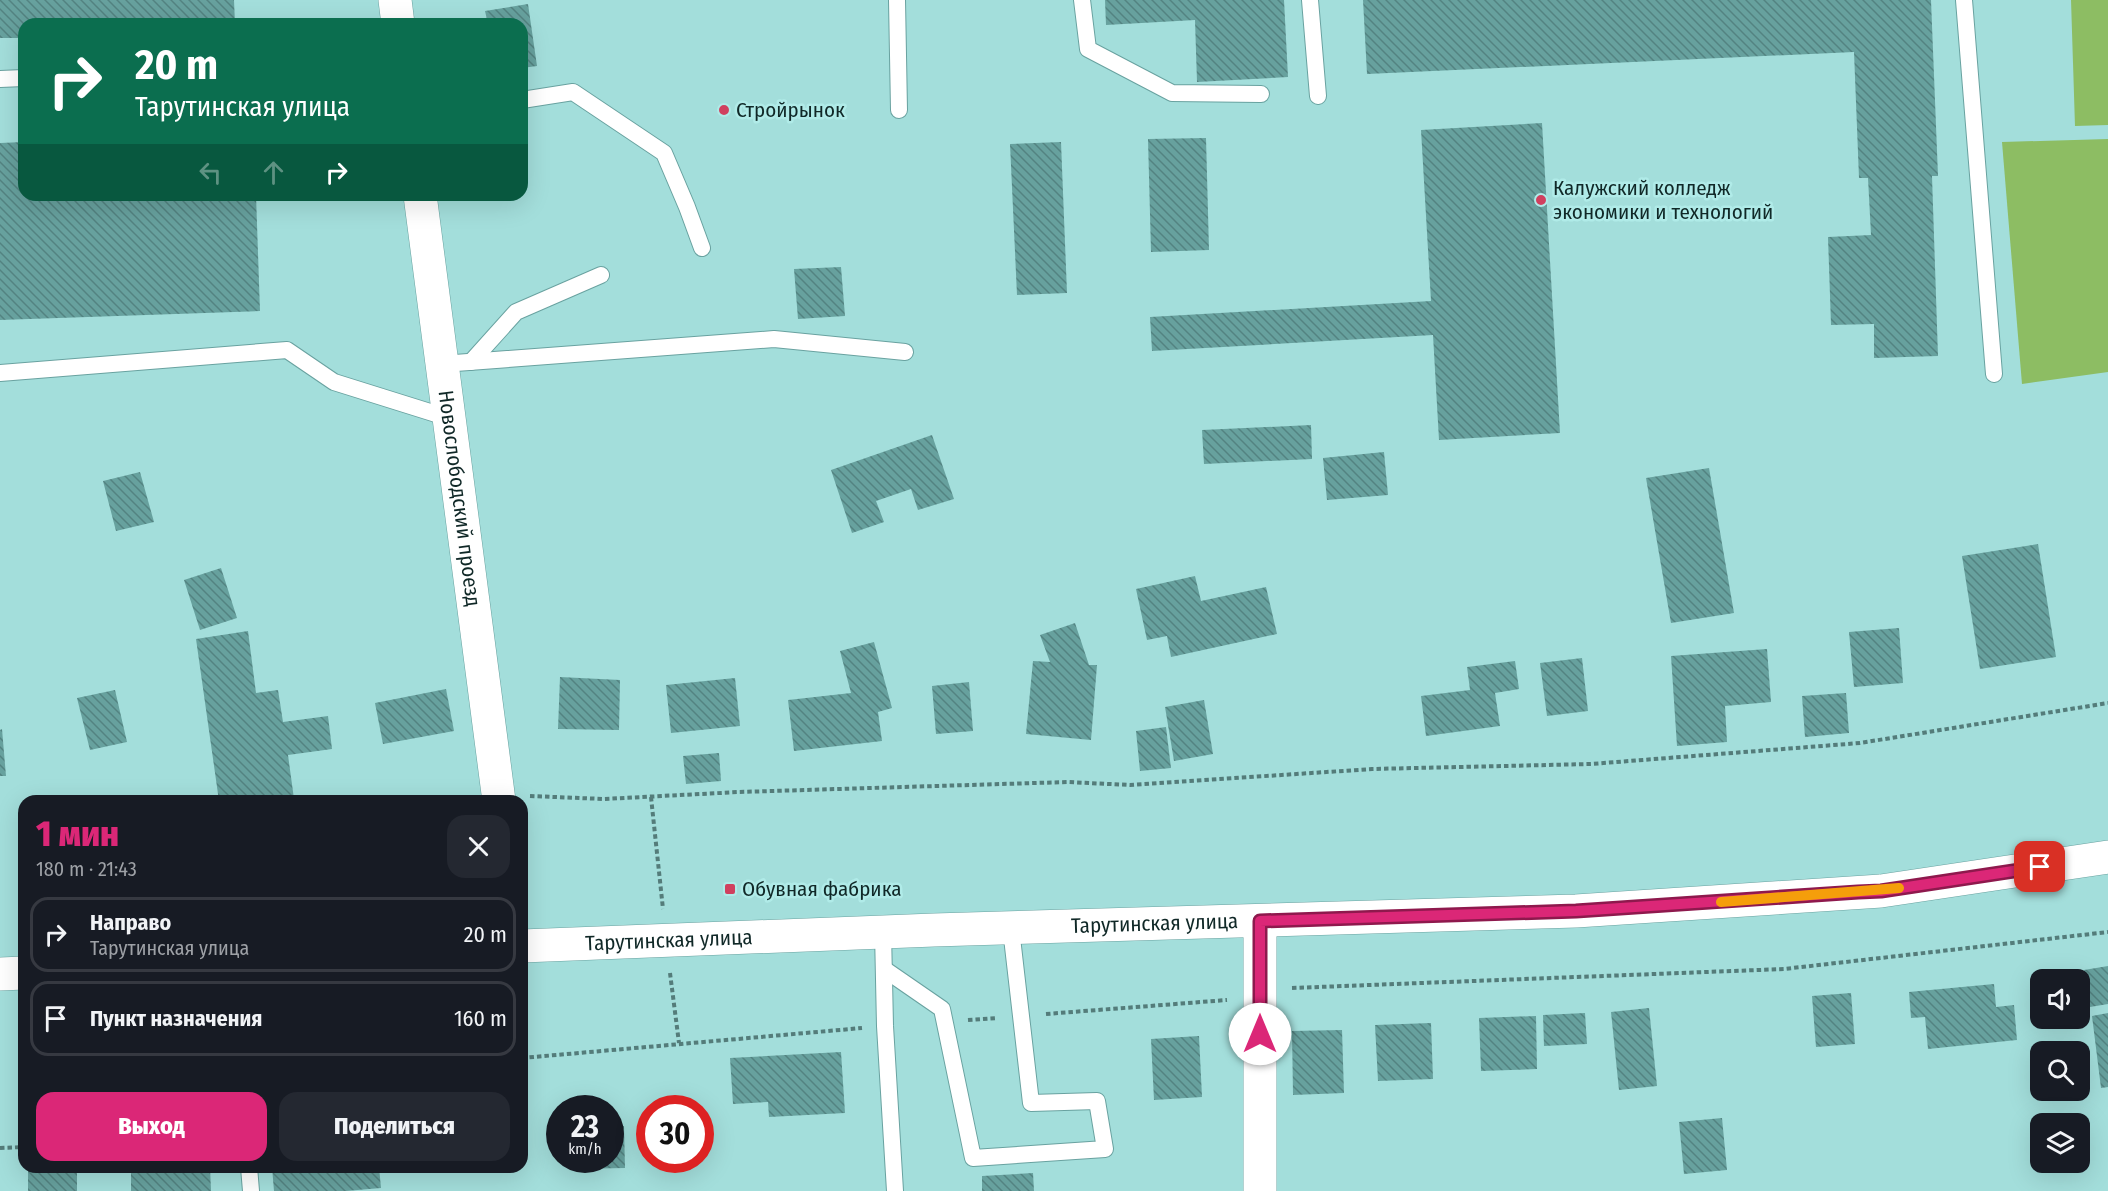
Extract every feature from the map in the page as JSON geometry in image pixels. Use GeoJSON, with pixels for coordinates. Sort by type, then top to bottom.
{"type":"FeatureCollection","features":[{"type":"Feature","properties":{"kind":"main road"},"geometry":{"type":"LineString","coordinates":[[395,0],[397,18]]}},
{"type":"Feature","properties":{"kind":"main road","name":"Новослободский проезд"},"geometry":{"type":"LineString","coordinates":[[421,201],[456,363],[448,418],[511,795]]}},
{"type":"Feature","properties":{"kind":"main road","name":"Тарутинская улица"},"geometry":{"type":"LineString","coordinates":[[528,946],[882,932],[1576,911],[1881,891],[2108,857]]}},
{"type":"Feature","properties":{"kind":"main road"},"geometry":{"type":"LineString","coordinates":[[1260,921],[1260,1191]]}},
{"type":"Feature","properties":{"kind":"main road"},"geometry":{"type":"LineString","coordinates":[[0,974],[18,973]]}},
{"type":"Feature","properties":{"kind":"lane"},"geometry":{"type":"LineString","coordinates":[[897,0],[899,110]]}},
{"type":"Feature","properties":{"kind":"lane"},"geometry":{"type":"LineString","coordinates":[[1082,0],[1088,49],[1172,93],[1261,94]]}},
{"type":"Feature","properties":{"kind":"lane"},"geometry":{"type":"LineString","coordinates":[[1310,0],[1318,96]]}},
{"type":"Feature","properties":{"kind":"lane"},"geometry":{"type":"LineString","coordinates":[[1964,0],[1994,374]]}},
{"type":"Feature","properties":{"kind":"lane"},"geometry":{"type":"LineString","coordinates":[[0,79],[18,78]]}},
{"type":"Feature","properties":{"kind":"lane"},"geometry":{"type":"LineString","coordinates":[[528,99],[573,92],[664,153],[702,248]]}},
{"type":"Feature","properties":{"kind":"lane"},"geometry":{"type":"LineString","coordinates":[[456,363],[516,312],[601,275]]}},
{"type":"Feature","properties":{"kind":"lane"},"geometry":{"type":"LineString","coordinates":[[456,363],[774,339],[905,352]]}},
{"type":"Feature","properties":{"kind":"lane"},"geometry":{"type":"LineString","coordinates":[[0,373],[287,350],[334,382],[448,418]]}},
{"type":"Feature","properties":{"kind":"lane"},"geometry":{"type":"LineString","coordinates":[[884,969],[942,1009],[973,1158],[1105,1149],[1097,1101],[1031,1103],[1011,929]]}},
{"type":"Feature","properties":{"kind":"lane"},"geometry":{"type":"LineString","coordinates":[[882,932],[895,1191]]}},
{"type":"Feature","properties":{"kind":"lane"},"geometry":{"type":"LineString","coordinates":[[249,1173],[250,1191]]}},
{"type":"Feature","properties":{"kind":"path"},"geometry":{"type":"LineString","coordinates":[[528,798],[604,799],[739,792],[1068,782],[1130,785],[1372,769],[1591,764],[1860,743],[2108,702]]}},
{"type":"Feature","properties":{"kind":"path"},"geometry":{"type":"LineString","coordinates":[[651,797],[661,883]]}},
{"type":"Feature","properties":{"kind":"path"},"geometry":{"type":"LineString","coordinates":[[1260,989],[1784,969],[2108,932]]}},
{"type":"Feature","properties":{"kind":"path"},"geometry":{"type":"LineString","coordinates":[[528,1057],[680,1043]]}},
{"type":"Feature","properties":{"kind":"path"},"geometry":{"type":"LineString","coordinates":[[0,1148],[18,1147]]}},
{"type":"Feature","properties":{"kind":"green space"},"geometry":{"type":"Polygon","coordinates":[[[2071,0],[2108,0],[2108,125],[2075,126],[2071,0]]]}},
{"type":"Feature","properties":{"kind":"green space"},"geometry":{"type":"Polygon","coordinates":[[[2108,139],[2108,372],[2022,384],[2002,142],[2108,139]]]}},
{"type":"Feature","properties":{"kind":"building"},"geometry":{"type":"Polygon","coordinates":[[[0,0],[234,0],[235,18],[18,18],[18,38],[0,38],[0,0]]]}},
{"type":"Feature","properties":{"kind":"building"},"geometry":{"type":"Polygon","coordinates":[[[1105,0],[1284,0],[1288,77],[1197,82],[1195,20],[1106,25],[1105,0]]]}},
{"type":"Feature","properties":{"kind":"building"},"geometry":{"type":"Polygon","coordinates":[[[1363,0],[1931,0],[1938,176],[1932,176],[1938,356],[1874,358],[1874,324],[1831,325],[1828,237],[1871,235],[1868,178],[1859,178],[1854,52],[1367,74],[1363,0]]]}},
{"type":"Feature","properties":{"kind":"building"},"geometry":{"type":"Polygon","coordinates":[[[528,4],[537,66],[528,67],[528,18],[487,18],[485,11],[528,4]]]}},
{"type":"Feature","properties":{"kind":"building"},"geometry":{"type":"Polygon","coordinates":[[[1542,123],[1560,433],[1439,440],[1433,335],[1152,351],[1150,317],[1431,301],[1421,130],[1542,123]]]}},
{"type":"Feature","properties":{"kind":"building"},"geometry":{"type":"Polygon","coordinates":[[[1206,138],[1209,250],[1151,252],[1148,139],[1206,138]]]}},
{"type":"Feature","properties":{"kind":"building"},"geometry":{"type":"Polygon","coordinates":[[[18,142],[18,201],[256,201],[260,311],[0,320],[0,143],[18,142]]]}},
{"type":"Feature","properties":{"kind":"building"},"geometry":{"type":"Polygon","coordinates":[[[1061,142],[1067,293],[1017,295],[1010,144],[1061,142]]]}},
{"type":"Feature","properties":{"kind":"building"},"geometry":{"type":"Polygon","coordinates":[[[841,267],[845,316],[798,319],[794,269],[841,267]]]}},
{"type":"Feature","properties":{"kind":"building"},"geometry":{"type":"Polygon","coordinates":[[[1311,425],[1312,459],[1204,464],[1202,430],[1311,425]]]}},
{"type":"Feature","properties":{"kind":"building"},"geometry":{"type":"Polygon","coordinates":[[[932,435],[954,499],[918,510],[911,489],[876,501],[884,522],[852,533],[831,470],[932,435]]]}},
{"type":"Feature","properties":{"kind":"building"},"geometry":{"type":"Polygon","coordinates":[[[1384,452],[1388,495],[1327,500],[1323,458],[1384,452]]]}},
{"type":"Feature","properties":{"kind":"building"},"geometry":{"type":"Polygon","coordinates":[[[1709,468],[1734,613],[1671,623],[1646,478],[1709,468]]]}},
{"type":"Feature","properties":{"kind":"building"},"geometry":{"type":"Polygon","coordinates":[[[140,472],[154,522],[116,531],[103,481],[140,472]]]}},
{"type":"Feature","properties":{"kind":"building"},"geometry":{"type":"Polygon","coordinates":[[[2038,544],[2056,657],[1980,669],[1962,556],[2038,544]]]}},
{"type":"Feature","properties":{"kind":"building"},"geometry":{"type":"Polygon","coordinates":[[[221,568],[237,618],[200,630],[184,580],[221,568]]]}},
{"type":"Feature","properties":{"kind":"building"},"geometry":{"type":"Polygon","coordinates":[[[1195,576],[1201,601],[1266,587],[1277,634],[1171,657],[1167,636],[1147,640],[1136,589],[1195,576]]]}},
{"type":"Feature","properties":{"kind":"building"},"geometry":{"type":"Polygon","coordinates":[[[1075,623],[1089,665],[1097,665],[1091,740],[1026,734],[1033,661],[1050,662],[1040,635],[1075,623]]]}},
{"type":"Feature","properties":{"kind":"building"},"geometry":{"type":"Polygon","coordinates":[[[1899,628],[1903,683],[1854,687],[1849,632],[1899,628]]]}},
{"type":"Feature","properties":{"kind":"building"},"geometry":{"type":"Polygon","coordinates":[[[248,631],[256,693],[278,690],[283,722],[328,716],[332,749],[288,755],[293,795],[218,795],[196,639],[248,631]]]}},
{"type":"Feature","properties":{"kind":"building"},"geometry":{"type":"Polygon","coordinates":[[[874,642],[892,708],[878,712],[882,741],[794,751],[788,700],[851,693],[840,651],[874,642]]]}},
{"type":"Feature","properties":{"kind":"building"},"geometry":{"type":"Polygon","coordinates":[[[1767,649],[1771,702],[1725,706],[1727,742],[1677,746],[1671,656],[1767,649]]]}},
{"type":"Feature","properties":{"kind":"building"},"geometry":{"type":"Polygon","coordinates":[[[1582,658],[1588,711],[1547,716],[1540,663],[1582,658]]]}},
{"type":"Feature","properties":{"kind":"building"},"geometry":{"type":"Polygon","coordinates":[[[1515,661],[1519,689],[1495,693],[1500,726],[1426,736],[1421,696],[1470,690],[1467,667],[1515,661]]]}},
{"type":"Feature","properties":{"kind":"building"},"geometry":{"type":"Polygon","coordinates":[[[560,677],[620,680],[619,730],[558,729],[560,677]]]}},
{"type":"Feature","properties":{"kind":"building"},"geometry":{"type":"Polygon","coordinates":[[[735,678],[740,726],[671,733],[666,685],[735,678]]]}},
{"type":"Feature","properties":{"kind":"building"},"geometry":{"type":"Polygon","coordinates":[[[969,682],[973,731],[936,734],[932,686],[969,682]]]}},
{"type":"Feature","properties":{"kind":"building"},"geometry":{"type":"Polygon","coordinates":[[[446,689],[454,731],[383,744],[375,703],[446,689]]]}},
{"type":"Feature","properties":{"kind":"building"},"geometry":{"type":"Polygon","coordinates":[[[115,690],[127,742],[90,750],[77,698],[115,690]]]}},
{"type":"Feature","properties":{"kind":"building"},"geometry":{"type":"Polygon","coordinates":[[[1846,693],[1849,733],[1805,737],[1802,696],[1846,693]]]}},
{"type":"Feature","properties":{"kind":"building"},"geometry":{"type":"Polygon","coordinates":[[[1204,700],[1213,754],[1174,761],[1165,707],[1204,700]]]}},
{"type":"Feature","properties":{"kind":"building"},"geometry":{"type":"Polygon","coordinates":[[[1166,727],[1171,768],[1140,771],[1136,731],[1166,727]]]}},
{"type":"Feature","properties":{"kind":"building"},"geometry":{"type":"Polygon","coordinates":[[[2,729],[6,776],[0,776],[0,730],[2,729]]]}},
{"type":"Feature","properties":{"kind":"building"},"geometry":{"type":"Polygon","coordinates":[[[719,753],[721,781],[686,784],[683,756],[719,753]]]}},
{"type":"Feature","properties":{"kind":"building"},"geometry":{"type":"Polygon","coordinates":[[[2108,966],[2108,1004],[2090,1007],[2090,969],[2108,966]]]}},
{"type":"Feature","properties":{"kind":"building"},"geometry":{"type":"Polygon","coordinates":[[[1994,984],[1996,1007],[2014,1005],[2017,1040],[1928,1049],[1925,1017],[1911,1018],[1909,992],[1994,984]]]}},
{"type":"Feature","properties":{"kind":"building"},"geometry":{"type":"Polygon","coordinates":[[[1851,993],[1855,1044],[1816,1047],[1812,996],[1851,993]]]}},
{"type":"Feature","properties":{"kind":"building"},"geometry":{"type":"Polygon","coordinates":[[[1649,1008],[1657,1086],[1619,1090],[1611,1012],[1649,1008]]]}},
{"type":"Feature","properties":{"kind":"building"},"geometry":{"type":"Polygon","coordinates":[[[1585,1013],[1587,1044],[1544,1046],[1543,1015],[1585,1013]]]}},
{"type":"Feature","properties":{"kind":"building"},"geometry":{"type":"Polygon","coordinates":[[[2108,1013],[2108,1087],[2101,1088],[2092,1016],[2108,1013]]]}},
{"type":"Feature","properties":{"kind":"building"},"geometry":{"type":"Polygon","coordinates":[[[1536,1016],[1537,1069],[1481,1071],[1479,1018],[1536,1016]]]}},
{"type":"Feature","properties":{"kind":"building"},"geometry":{"type":"Polygon","coordinates":[[[1431,1023],[1433,1079],[1378,1081],[1375,1025],[1431,1023]]]}},
{"type":"Feature","properties":{"kind":"building"},"geometry":{"type":"Polygon","coordinates":[[[1342,1030],[1344,1093],[1293,1095],[1292,1031],[1342,1030]]]}},
{"type":"Feature","properties":{"kind":"building"},"geometry":{"type":"Polygon","coordinates":[[[1199,1036],[1202,1097],[1154,1100],[1151,1039],[1199,1036]]]}},
{"type":"Feature","properties":{"kind":"building"},"geometry":{"type":"Polygon","coordinates":[[[841,1052],[845,1113],[769,1117],[768,1102],[733,1104],[730,1058],[841,1052]]]}},
{"type":"Feature","properties":{"kind":"building"},"geometry":{"type":"Polygon","coordinates":[[[1722,1118],[1727,1170],[1684,1174],[1679,1122],[1722,1118]]]}},
{"type":"Feature","properties":{"kind":"building"},"geometry":{"type":"Polygon","coordinates":[[[28,1173],[77,1173],[77,1191],[28,1191],[28,1173]]]}},
{"type":"Feature","properties":{"kind":"building"},"geometry":{"type":"Polygon","coordinates":[[[131,1173],[210,1173],[211,1191],[131,1191],[131,1173]]]}},
{"type":"Feature","properties":{"kind":"building"},"geometry":{"type":"Polygon","coordinates":[[[272,1173],[380,1173],[381,1188],[346,1191],[274,1191],[272,1173]]]}},
{"type":"Feature","properties":{"kind":"building"},"geometry":{"type":"Polygon","coordinates":[[[1033,1173],[1034,1191],[982,1191],[982,1176],[1033,1173]]]}},
{"type":"Feature","properties":{"kind":"slow traffic"},"geometry":{"type":"LineString","coordinates":[[1721,902],[1899,888]]}},
{"type":"Feature","properties":{"kind":"place","name":"Стройрынок"},"geometry":{"type":"Point","coordinates":[724,110]}},
{"type":"Feature","properties":{"kind":"place","name":"Калужский колледж экономики и технологий"},"geometry":{"type":"Point","coordinates":[1541,200]}},
{"type":"Feature","properties":{"kind":"place","name":"Обувная фабрика"},"geometry":{"type":"Point","coordinates":[730,889]}},
{"type":"Feature","properties":{"kind":"route"},"geometry":{"type":"LineString","coordinates":[[1260,1034],[1260,921],[1576,911],[1881,891],[2040,867]]}}]}
